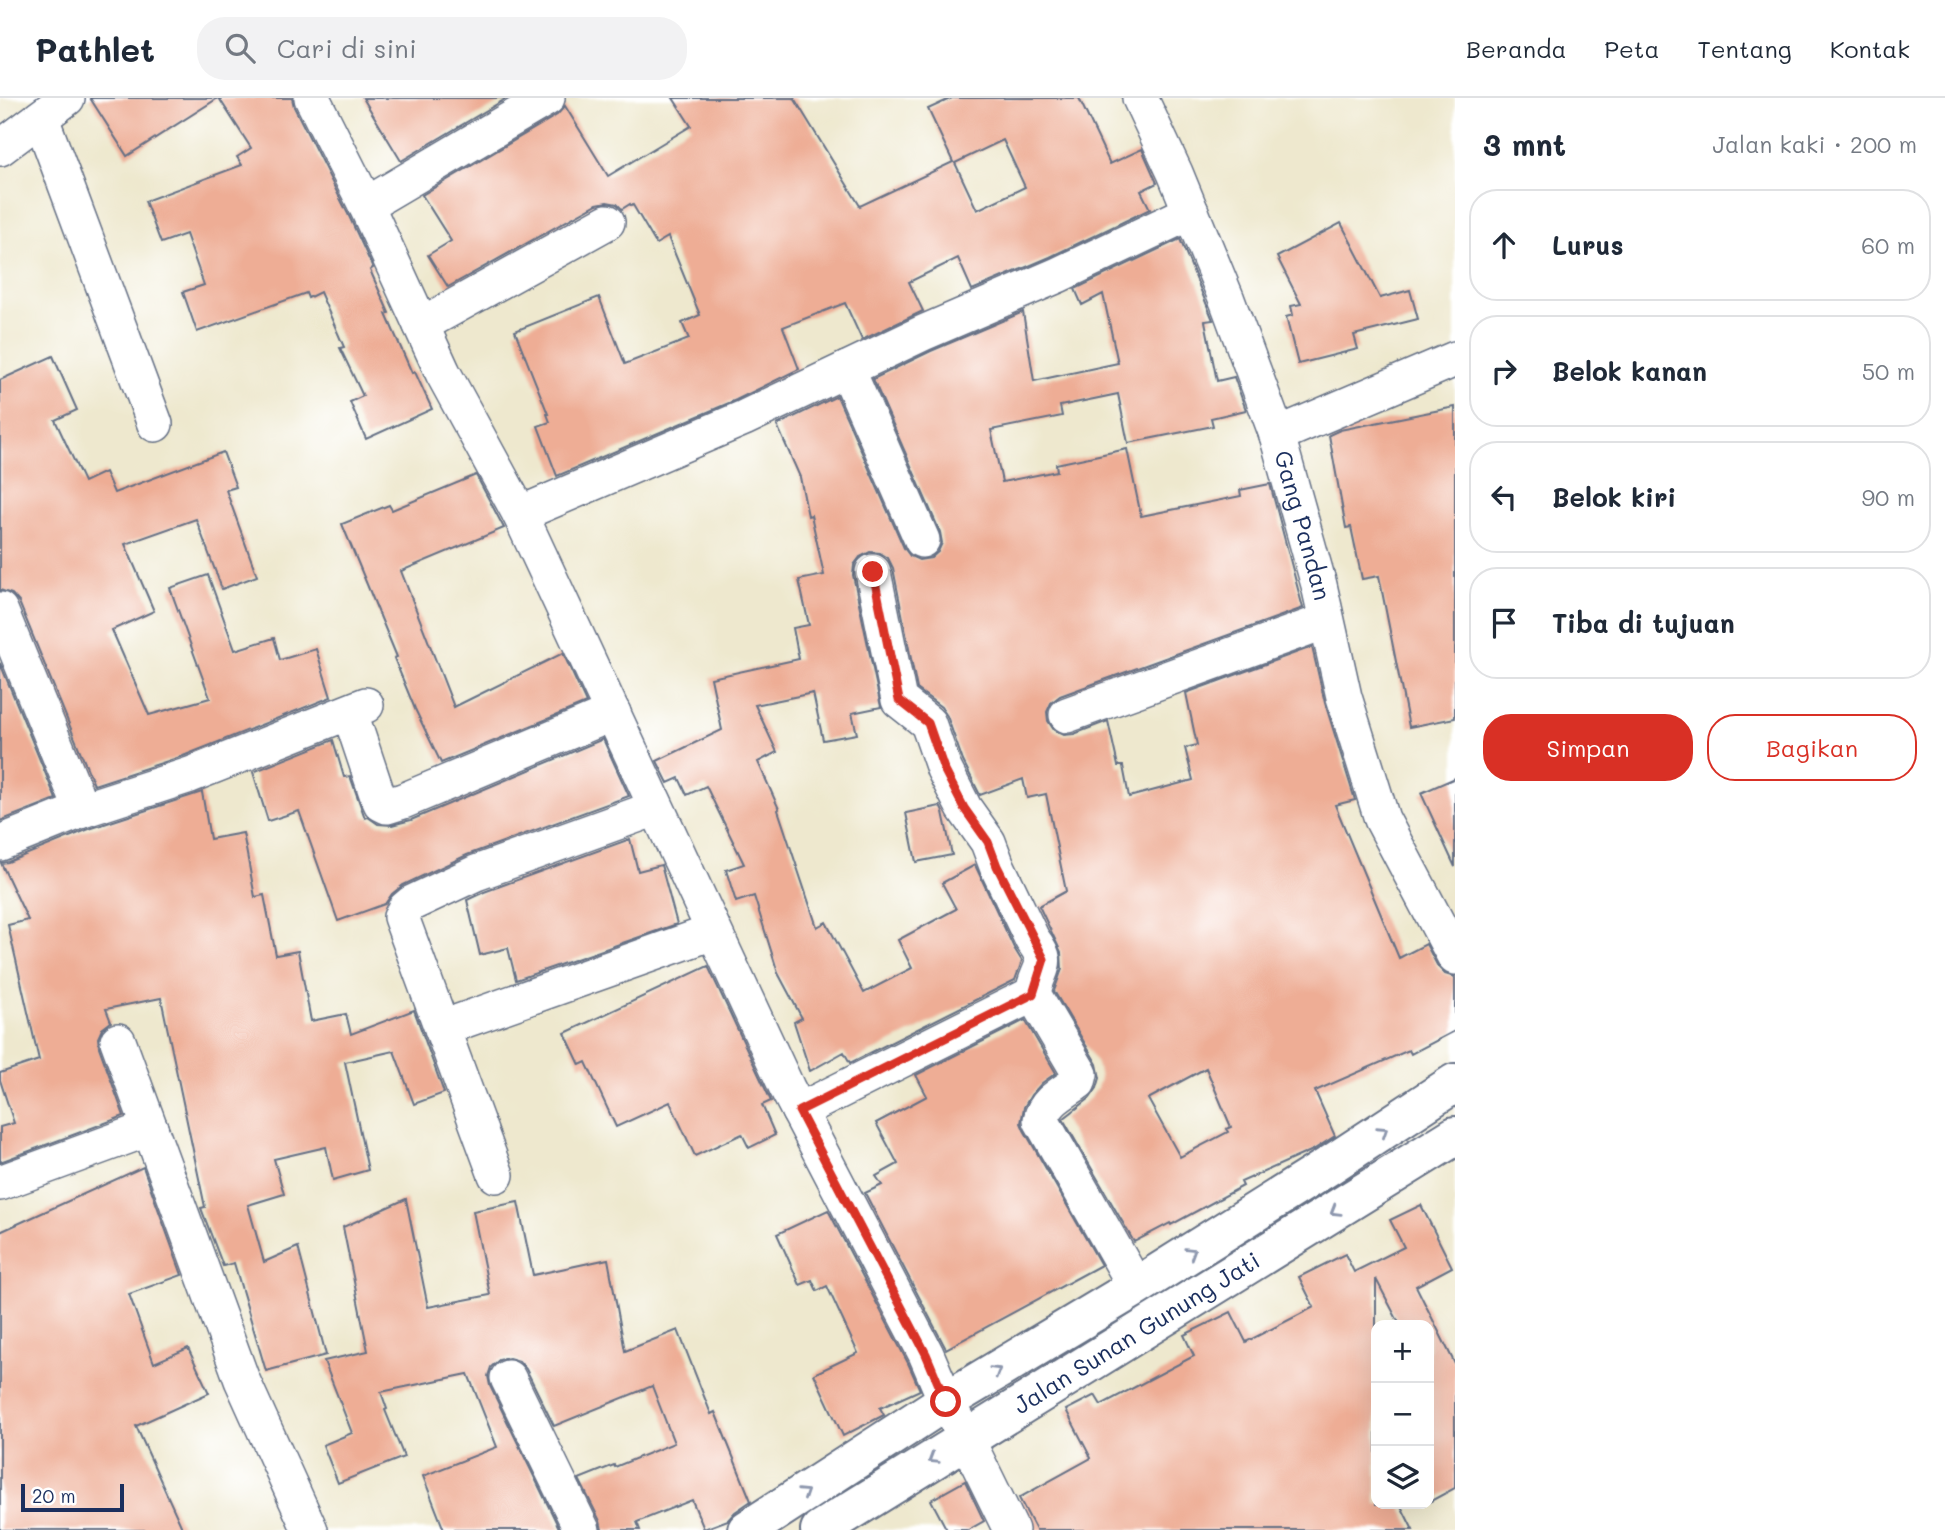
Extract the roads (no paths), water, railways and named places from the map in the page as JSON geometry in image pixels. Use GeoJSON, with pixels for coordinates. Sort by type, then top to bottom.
{"type":"FeatureCollection","features":[{"type":"Feature","properties":{"kind":"highway"},"geometry":{"type":"LineString","coordinates":[[747,1530],[946,1402],[1136,1287],[1455,1083]]}},
{"type":"Feature","properties":{"kind":"highway","name":"Jalan Sunan Gunung Jati"},"geometry":{"type":"LineString","coordinates":[[820,1530],[1455,1136]]}},
{"type":"Feature","properties":{"kind":"highway"},"geometry":{"type":"LineString","coordinates":[[1264,1206],[1286,1241]]}},
{"type":"Feature","properties":{"kind":"street"},"geometry":{"type":"LineString","coordinates":[[312,98],[366,205],[443,373],[520,514],[713,932],[799,1111],[926,1354],[946,1402],[1011,1530]]}},
{"type":"Feature","properties":{"kind":"street"},"geometry":{"type":"LineString","coordinates":[[366,205],[547,98]]}},
{"type":"Feature","properties":{"kind":"street","name":"Gang Pandan"},"geometry":{"type":"LineString","coordinates":[[1147,101],[1227,300],[1277,435],[1320,585],[1344,697],[1382,819],[1455,957]]}},
{"type":"Feature","properties":{"kind":"street"},"geometry":{"type":"LineString","coordinates":[[3,138],[54,108],[155,424]]}},
{"type":"Feature","properties":{"kind":"street"},"geometry":{"type":"LineString","coordinates":[[520,514],[744,418],[923,333],[1058,275],[1191,212]]}},
{"type":"Feature","properties":{"kind":"street"},"geometry":{"type":"LineString","coordinates":[[421,325],[607,222]]}},
{"type":"Feature","properties":{"kind":"street"},"geometry":{"type":"LineString","coordinates":[[1277,435],[1455,359]]}},
{"type":"Feature","properties":{"kind":"street"},"geometry":{"type":"LineString","coordinates":[[847,369],[922,540]]}},
{"type":"Feature","properties":{"kind":"street"},"geometry":{"type":"LineString","coordinates":[[799,1111],[1033,994],[1044,959],[997,866],[988,842],[964,808],[944,769],[928,723],[899,700],[873,572]]}},
{"type":"Feature","properties":{"kind":"street"},"geometry":{"type":"LineString","coordinates":[[0,610],[82,810]]}},
{"type":"Feature","properties":{"kind":"street"},"geometry":{"type":"LineString","coordinates":[[1067,715],[1326,621]]}},
{"type":"Feature","properties":{"kind":"street"},"geometry":{"type":"LineString","coordinates":[[0,844],[82,810],[190,775],[358,709],[377,794],[381,803],[387,806],[613,713]]}},
{"type":"Feature","properties":{"kind":"street"},"geometry":{"type":"LineString","coordinates":[[496,1175],[401,917],[412,902],[476,873],[656,808]]}},
{"type":"Feature","properties":{"kind":"street"},"geometry":{"type":"LineString","coordinates":[[442,1028],[713,932]]}},
{"type":"Feature","properties":{"kind":"street"},"geometry":{"type":"LineString","coordinates":[[1033,994],[1080,1074],[1078,1082],[1049,1102],[1041,1120],[1136,1287]]}},
{"type":"Feature","properties":{"kind":"street"},"geometry":{"type":"LineString","coordinates":[[118,1041],[242,1380],[310,1530]]}},
{"type":"Feature","properties":{"kind":"street"},"geometry":{"type":"LineString","coordinates":[[0,1183],[150,1128]]}},
{"type":"Feature","properties":{"kind":"street"},"geometry":{"type":"LineString","coordinates":[[508,1378],[582,1530]]}}]}
